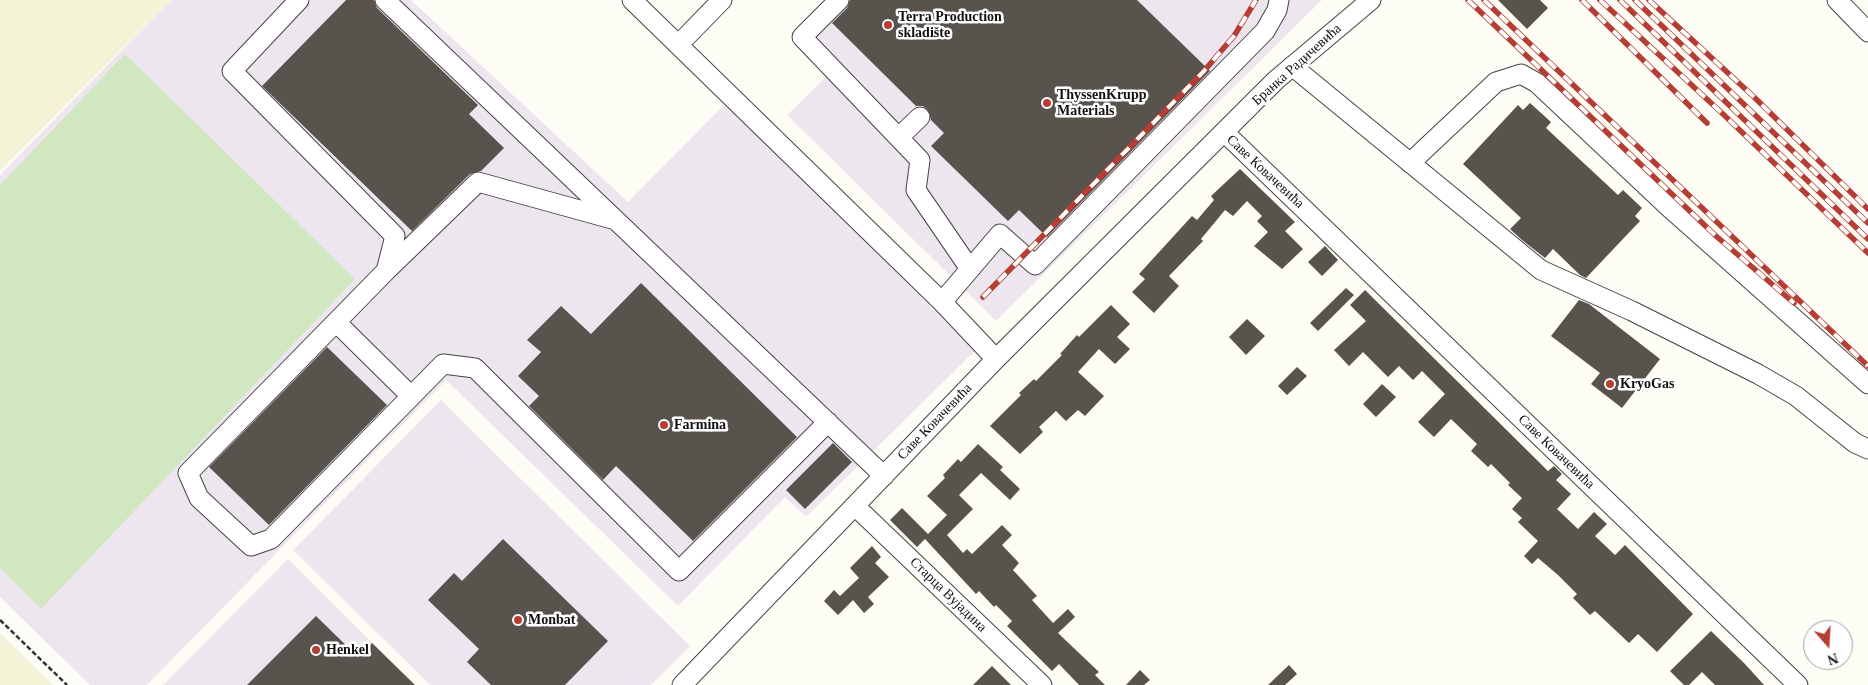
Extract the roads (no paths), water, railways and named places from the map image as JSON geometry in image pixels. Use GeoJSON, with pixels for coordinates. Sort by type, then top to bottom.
{"type":"FeatureCollection","features":[{"type":"Feature","properties":{"kind":"street"},"geometry":{"type":"LineString","coordinates":[[299,0],[232,71],[395,236],[386,271]]}},
{"type":"Feature","properties":{"kind":"street"},"geometry":{"type":"LineString","coordinates":[[385,0],[884,476]]}},
{"type":"Feature","properties":{"kind":"street"},"geometry":{"type":"LineString","coordinates":[[632,0],[942,302],[996,359]]}},
{"type":"Feature","properties":{"kind":"street"},"geometry":{"type":"LineString","coordinates":[[678,44],[722,0]]}},
{"type":"Feature","properties":{"kind":"street"},"geometry":{"type":"LineString","coordinates":[[839,0],[802,37],[920,160],[916,190],[970,269]]}},
{"type":"Feature","properties":{"kind":"street"},"geometry":{"type":"LineString","coordinates":[[942,302],[1000,234],[1034,266],[1266,31],[1277,10],[1279,0]]}},
{"type":"Feature","properties":{"kind":"street","name":"Бранка Радичевића"},"geometry":{"type":"LineString","coordinates":[[1225,133],[1292,66],[1372,0]]}},
{"type":"Feature","properties":{"kind":"street"},"geometry":{"type":"LineString","coordinates":[[1837,0],[1868,32]]}},
{"type":"Feature","properties":{"kind":"street"},"geometry":{"type":"LineString","coordinates":[[1292,66],[1541,270],[1758,374],[1796,396],[1855,443],[1868,449]]}},
{"type":"Feature","properties":{"kind":"street"},"geometry":{"type":"LineString","coordinates":[[1410,163],[1496,82],[1521,74],[1537,83],[1672,210],[1868,384]]}},
{"type":"Feature","properties":{"kind":"street"},"geometry":{"type":"LineString","coordinates":[[899,137],[920,117]]}},
{"type":"Feature","properties":{"kind":"street","name":"Саве Ковачевића"},"geometry":{"type":"LineString","coordinates":[[682,685],[996,359],[1225,133],[1798,685]]}},
{"type":"Feature","properties":{"kind":"street"},"geometry":{"type":"LineString","coordinates":[[616,220],[478,182],[386,271],[188,472],[199,498],[251,546],[271,539],[443,364],[475,368],[679,570],[828,422]]}},
{"type":"Feature","properties":{"kind":"street"},"geometry":{"type":"LineString","coordinates":[[336,322],[411,396]]}},
{"type":"Feature","properties":{"kind":"street","name":"Старца Вујадина"},"geometry":{"type":"LineString","coordinates":[[855,506],[1042,685]]}},
{"type":"Feature","properties":{"kind":"railway"},"geometry":{"type":"LineString","coordinates":[[983,297],[1204,71],[1234,36],[1256,0]]}},
{"type":"Feature","properties":{"kind":"railway"},"geometry":{"type":"LineString","coordinates":[[1468,0],[1716,236],[1794,303]]}},
{"type":"Feature","properties":{"kind":"railway"},"geometry":{"type":"LineString","coordinates":[[1484,0],[1868,366]]}},
{"type":"Feature","properties":{"kind":"railway"},"geometry":{"type":"LineString","coordinates":[[1582,0],[1707,123]]}},
{"type":"Feature","properties":{"kind":"railway"},"geometry":{"type":"LineString","coordinates":[[1600,0],[1868,253]]}},
{"type":"Feature","properties":{"kind":"railway"},"geometry":{"type":"LineString","coordinates":[[1620,0],[1868,239]]}},
{"type":"Feature","properties":{"kind":"railway"},"geometry":{"type":"LineString","coordinates":[[1635,0],[1868,223]]}},
{"type":"Feature","properties":{"kind":"railway"},"geometry":{"type":"LineString","coordinates":[[1649,0],[1754,97],[1868,209]]}},
{"type":"Feature","properties":{"kind":"place","name":"Terra Production skladište"},"geometry":{"type":"Point","coordinates":[888,25]}},
{"type":"Feature","properties":{"kind":"place","name":"ThyssenKrupp Materials"},"geometry":{"type":"Point","coordinates":[1047,103]}},
{"type":"Feature","properties":{"kind":"place","name":"KryoGas"},"geometry":{"type":"Point","coordinates":[1610,384]}},
{"type":"Feature","properties":{"kind":"place","name":"Farmina"},"geometry":{"type":"Point","coordinates":[664,425]}},
{"type":"Feature","properties":{"kind":"place","name":"Monbat"},"geometry":{"type":"Point","coordinates":[518,620]}},
{"type":"Feature","properties":{"kind":"place","name":"Henkel"},"geometry":{"type":"Point","coordinates":[316,650]}}]}
